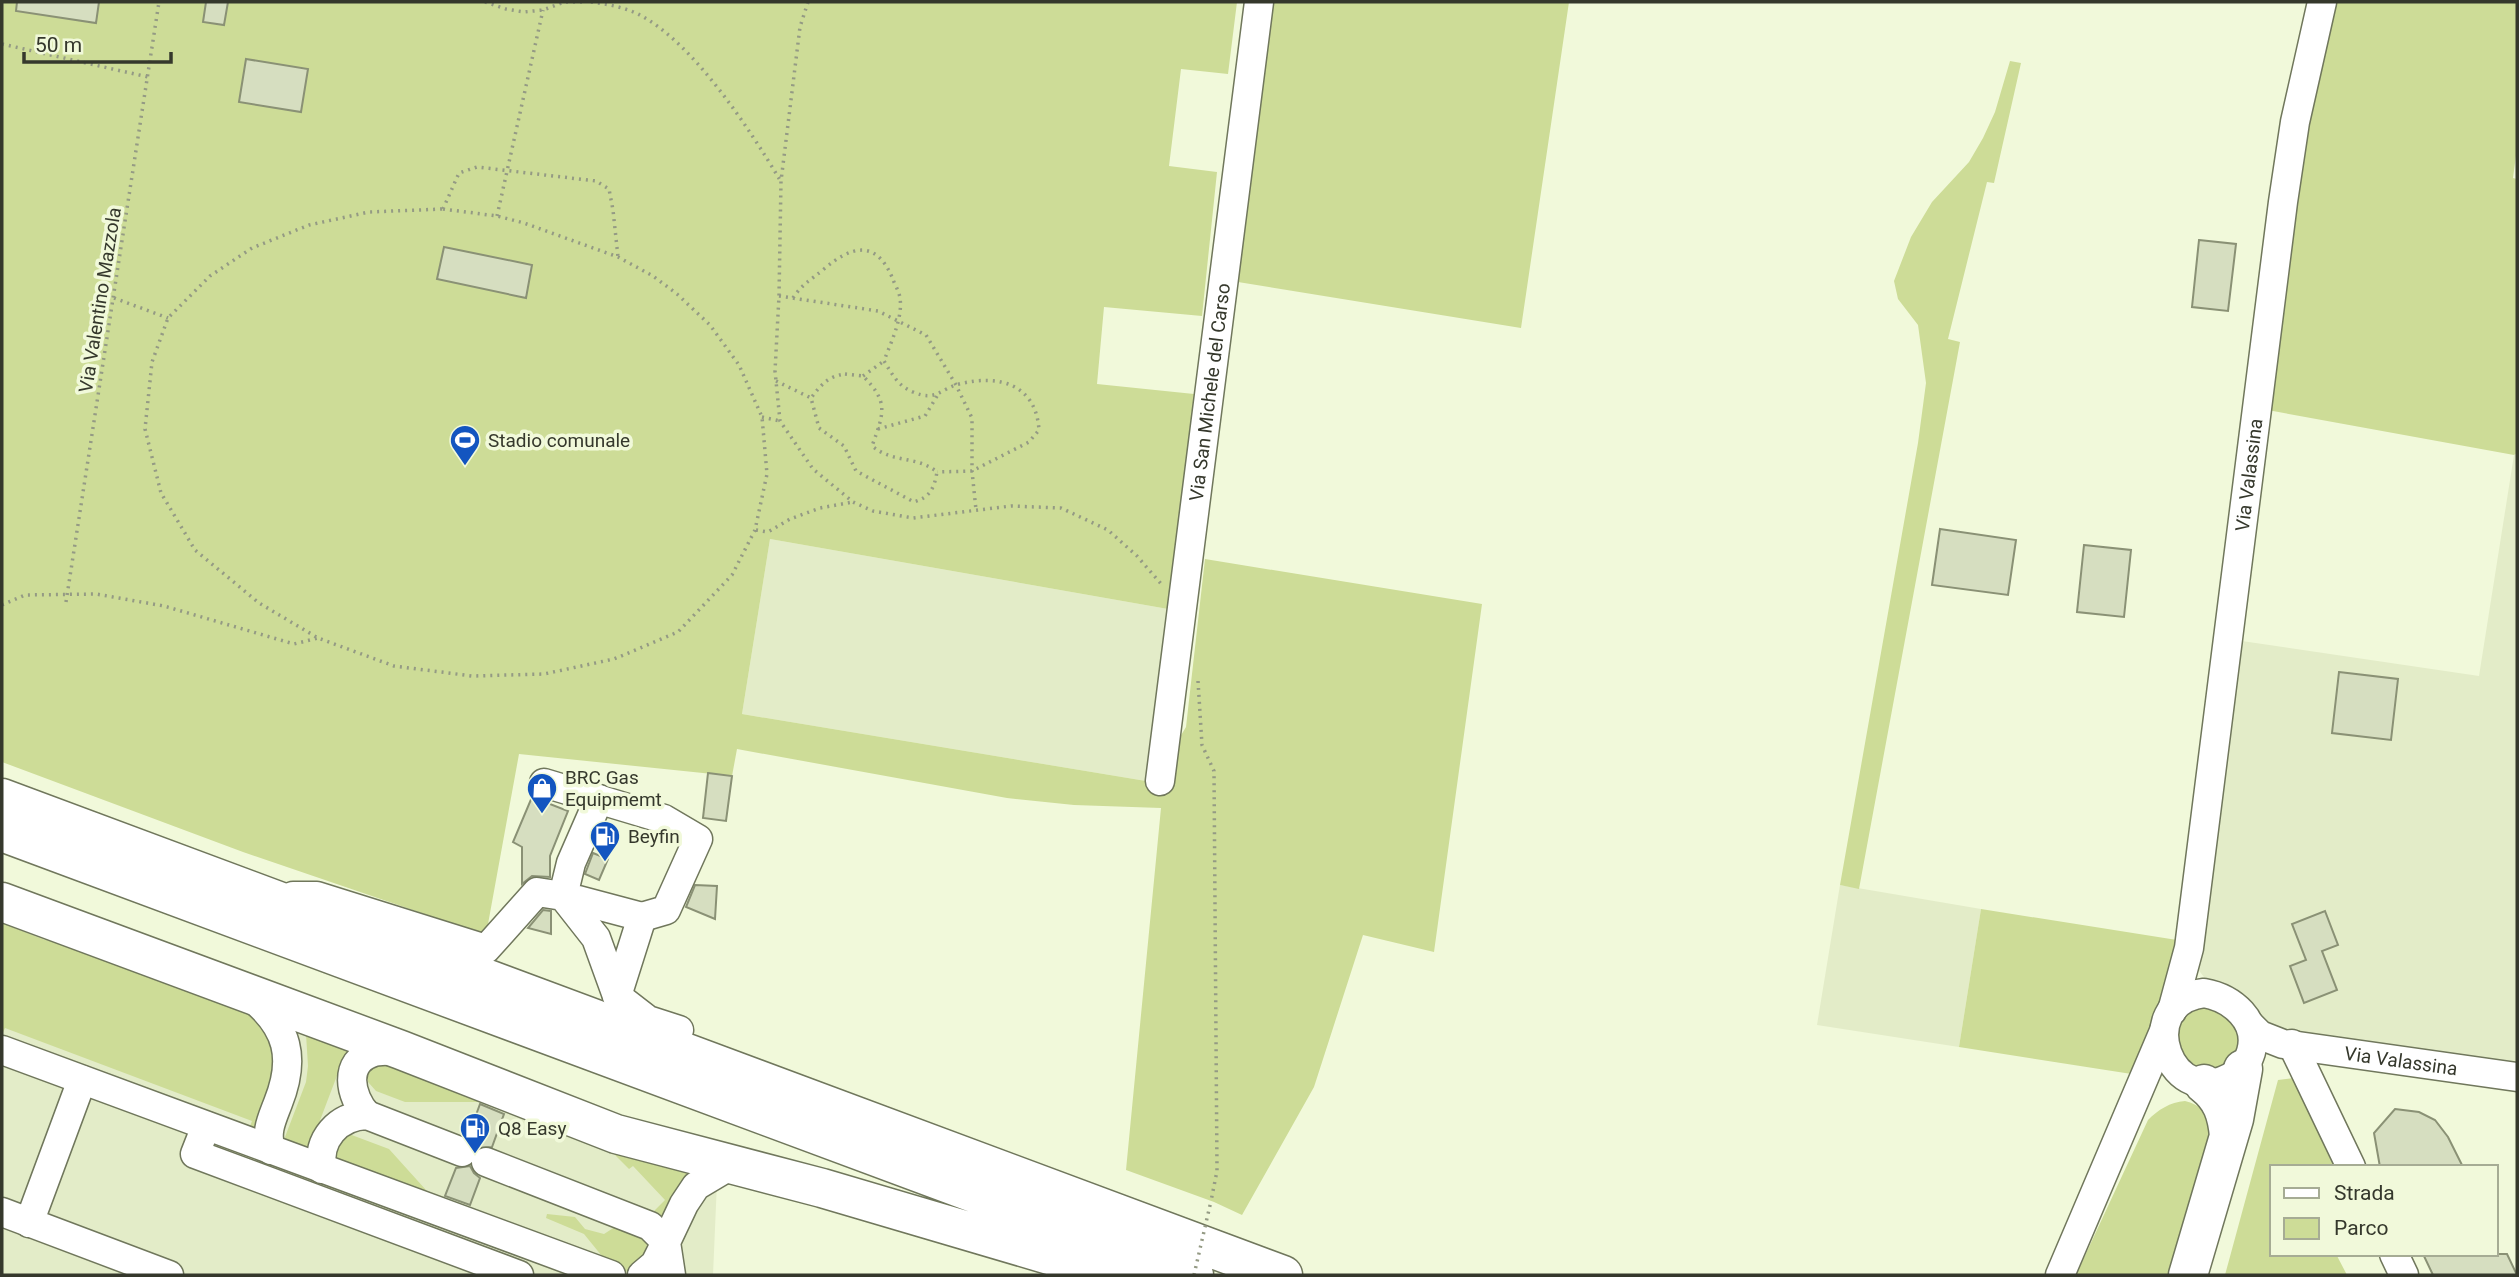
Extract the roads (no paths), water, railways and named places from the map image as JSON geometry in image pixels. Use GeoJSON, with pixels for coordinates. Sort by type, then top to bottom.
{"type":"FeatureCollection","features":[{"type":"Feature","properties":{"kind":"highway"},"geometry":{"type":"LineString","coordinates":[[2,798],[1283,1275]]}},
{"type":"Feature","properties":{"kind":"highway"},"geometry":{"type":"LineString","coordinates":[[2,832],[1194,1275]]}},
{"type":"Feature","properties":{"kind":"highway"},"geometry":{"type":"LineString","coordinates":[[2,902],[401,1050],[616,1134],[822,1188],[1117,1275]]}},
{"type":"Feature","properties":{"kind":"highway"},"geometry":{"type":"LineString","coordinates":[[2188,1275],[2238,1103],[2245,1066]]}},
{"type":"Feature","properties":{"kind":"highway"},"geometry":{"type":"LineString","coordinates":[[2195,1080],[2214,1092],[2224,1108],[2229,1136]]}},
{"type":"Feature","properties":{"kind":"street","name":"Via San Michele del Carso"},"geometry":{"type":"LineString","coordinates":[[1160,781],[1259,2]]}},
{"type":"Feature","properties":{"kind":"street","name":"Via Valassina"},"geometry":{"type":"LineString","coordinates":[[2060,1275],[2168,1021],[2189,948],[2283,202],[2295,122],[2322,2]]}},
{"type":"Feature","properties":{"kind":"street"},"geometry":{"type":"LineString","coordinates":[[270,897],[317,896],[486,949],[537,892],[563,896],[642,917],[666,910],[698,839],[664,819],[544,783]]}},
{"type":"Feature","properties":{"kind":"street"},"geometry":{"type":"LineString","coordinates":[[563,896],[571,863],[599,799]]}},
{"type":"Feature","properties":{"kind":"street"},"geometry":{"type":"LineString","coordinates":[[563,896],[596,938],[617,996],[648,1020],[695,1035],[703,1058]]}},
{"type":"Feature","properties":{"kind":"street"},"geometry":{"type":"LineString","coordinates":[[617,996],[642,917]]}},
{"type":"Feature","properties":{"kind":"street","name":"Via Valassina"},"geometry":{"type":"LineString","coordinates":[[2189,948],[2195,974],[2206,990],[2238,1008],[2260,1035],[2287,1044],[2517,1077]]}},
{"type":"Feature","properties":{"kind":"street"},"geometry":{"type":"LineString","coordinates":[[246,993],[270,1012],[284,1034],[288,1060],[283,1089],[269,1126],[268,1141],[271,1150]]}},
{"type":"Feature","properties":{"kind":"street"},"geometry":{"type":"LineString","coordinates":[[2195,1080],[2178,1070],[2167,1054],[2168,1021],[2179,1003],[2195,994],[2214,995]]}},
{"type":"Feature","properties":{"kind":"street"},"geometry":{"type":"LineString","coordinates":[[2245,1066],[2253,1045],[2250,1025]]}},
{"type":"Feature","properties":{"kind":"street"},"geometry":{"type":"LineString","coordinates":[[2137,1095],[2163,1078],[2224,1080],[2287,1044],[2350,1165]]}},
{"type":"Feature","properties":{"kind":"street"},"geometry":{"type":"LineString","coordinates":[[2,1050],[611,1275]]}},
{"type":"Feature","properties":{"kind":"street"},"geometry":{"type":"LineString","coordinates":[[367,1115],[352,1094],[351,1077],[357,1064],[372,1053],[401,1050]]}},
{"type":"Feature","properties":{"kind":"street"},"geometry":{"type":"LineString","coordinates":[[82,1080],[11,1217],[169,1275]]}},
{"type":"Feature","properties":{"kind":"street"},"geometry":{"type":"LineString","coordinates":[[322,1169],[320,1156],[334,1127],[346,1118],[367,1115],[650,1226],[666,1242],[671,1275]]}},
{"type":"Feature","properties":{"kind":"street"},"geometry":{"type":"LineString","coordinates":[[206,1126],[195,1154],[519,1275]]}},
{"type":"Feature","properties":{"kind":"street"},"geometry":{"type":"LineString","coordinates":[[642,1275],[655,1264],[696,1186],[733,1164]]}},
{"type":"Feature","properties":{"kind":"street"},"geometry":{"type":"LineString","coordinates":[[2395,1256],[2404,1275]]}},
{"type":"Feature","properties":{"kind":"place","name":"Stadio comunale"},"geometry":{"type":"Point","coordinates":[465,467]}},
{"type":"Feature","properties":{"kind":"place","name":"BRC Gas Equipmemt"},"geometry":{"type":"Point","coordinates":[542,815]}},
{"type":"Feature","properties":{"kind":"place","name":"Beyfin"},"geometry":{"type":"Point","coordinates":[605,863]}},
{"type":"Feature","properties":{"kind":"place","name":"Q8 Easy"},"geometry":{"type":"Point","coordinates":[475,1155]}}]}
